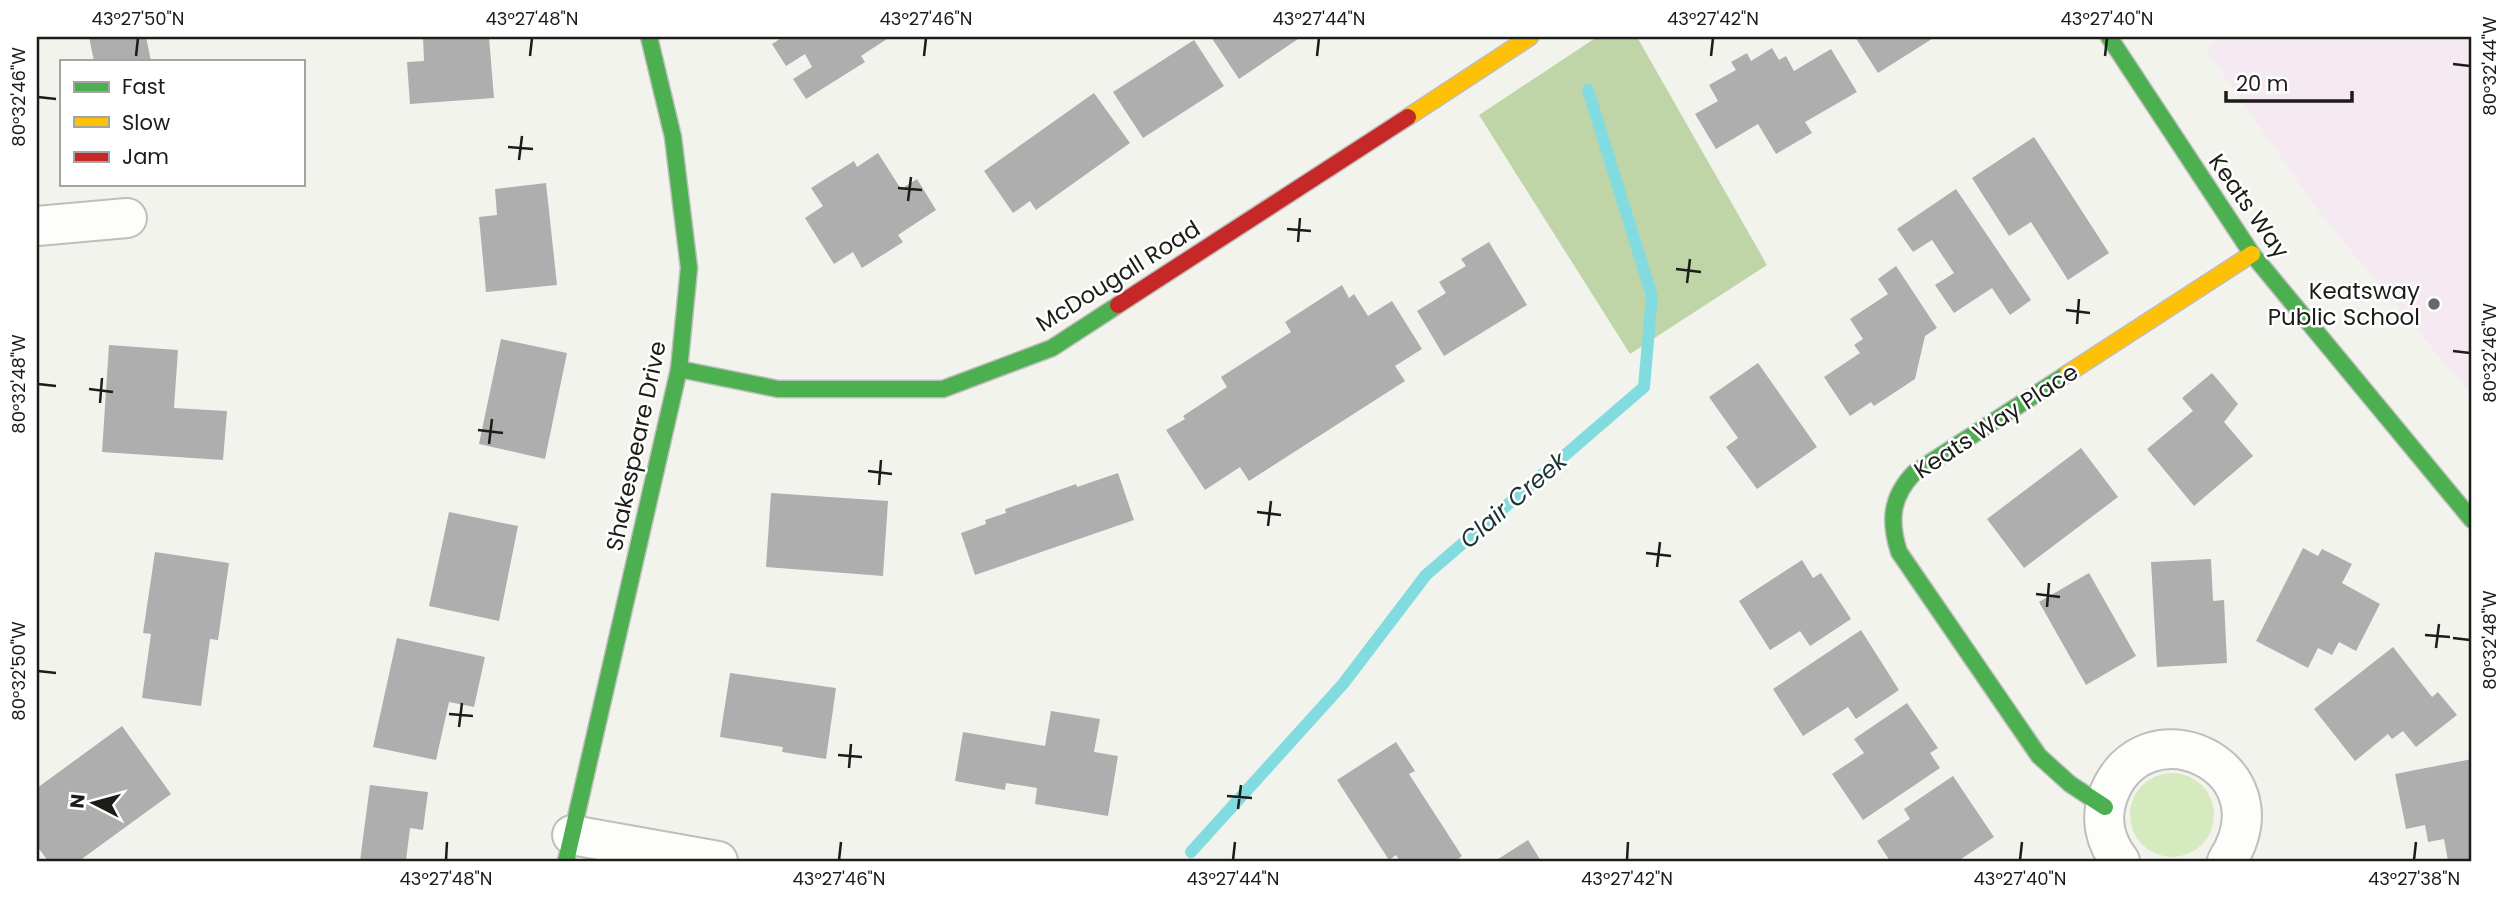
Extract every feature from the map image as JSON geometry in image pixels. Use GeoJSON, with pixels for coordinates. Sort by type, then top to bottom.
{"type":"FeatureCollection","features":[{"type":"Feature","properties":{"kind":"street","name":"Shakespeare Drive"},"geometry":{"type":"LineString","coordinates":[[569,848],[680,369],[690,268],[673,137],[649,37]]}},
{"type":"Feature","properties":{"kind":"street","name":"McDougall Road"},"geometry":{"type":"LineString","coordinates":[[680,369],[778,389],[943,389],[1052,348],[1530,37]]}},
{"type":"Feature","properties":{"kind":"street","name":"Keats Way"},"geometry":{"type":"LineString","coordinates":[[2109,37],[2252,254],[2472,520]]}},
{"type":"Feature","properties":{"kind":"street"},"geometry":{"type":"LineString","coordinates":[[37,226],[127,218]]}},
{"type":"Feature","properties":{"kind":"street","name":"Keats Way Place"},"geometry":{"type":"LineString","coordinates":[[2105,807],[2083,795],[2039,756],[1899,552],[1891,524],[1892,508],[1896,494],[1913,473],[2252,254]]}},
{"type":"Feature","properties":{"kind":"street"},"geometry":{"type":"LineString","coordinates":[[2120,861],[2111,850],[2104,829],[2105,807],[2112,785],[2127,766],[2147,754],[2169,749],[2193,751],[2213,761],[2230,778],[2240,799],[2242,822],[2237,845],[2227,861]]}},
{"type":"Feature","properties":{"kind":"street"},"geometry":{"type":"LineString","coordinates":[[569,848],[718,861]]}},
{"type":"Feature","properties":{"kind":"shaded area","name":"Keatsway Public School"},"geometry":{"type":"Polygon","coordinates":[[[2221,37],[2472,37],[2472,396],[2319,212],[2204,47],[2221,37]]]}},
{"type":"Feature","properties":{"kind":"green space"},"geometry":{"type":"Polygon","coordinates":[[[1597,37],[1637,37],[1767,265],[1630,354],[1479,115],[1597,37]]]}},
{"type":"Feature","properties":{"kind":"green space"},"geometry":{"type":"Polygon","coordinates":[[[2172,773],[2188,776],[2202,785],[2211,799],[2214,815],[2211,831],[2202,845],[2188,854],[2172,857],[2156,854],[2142,845],[2133,831],[2130,815],[2133,799],[2142,785],[2156,776],[2172,773]]]}},
{"type":"Feature","properties":{"kind":"building"},"geometry":{"type":"Polygon","coordinates":[[[89,37],[146,37],[151,60],[94,60],[89,37]]]}},
{"type":"Feature","properties":{"kind":"building"},"geometry":{"type":"Polygon","coordinates":[[[423,37],[489,37],[494,98],[410,104],[407,62],[424,61],[423,37]]]}},
{"type":"Feature","properties":{"kind":"building"},"geometry":{"type":"Polygon","coordinates":[[[783,37],[890,37],[861,56],[865,62],[806,99],[793,79],[812,67],[805,54],[786,66],[772,44],[783,37]]]}},
{"type":"Feature","properties":{"kind":"building"},"geometry":{"type":"Polygon","coordinates":[[[1211,37],[1301,37],[1239,79],[1211,37]]]}},
{"type":"Feature","properties":{"kind":"building"},"geometry":{"type":"Polygon","coordinates":[[[1855,37],[1935,37],[1878,73],[1855,37]]]}},
{"type":"Feature","properties":{"kind":"building"},"geometry":{"type":"Polygon","coordinates":[[[1194,40],[1224,86],[1143,138],[1113,92],[1194,40]]]}},
{"type":"Feature","properties":{"kind":"building"},"geometry":{"type":"Polygon","coordinates":[[[1772,48],[1779,60],[1786,56],[1794,71],[1831,49],[1857,92],[1805,122],[1812,133],[1776,154],[1758,124],[1716,149],[1695,114],[1718,101],[1709,85],[1736,70],[1731,62],[1747,53],[1751,61],[1772,48]]]}},
{"type":"Feature","properties":{"kind":"building"},"geometry":{"type":"Polygon","coordinates":[[[1094,93],[1130,143],[1036,210],[1030,201],[1013,213],[984,171],[1094,93]]]}},
{"type":"Feature","properties":{"kind":"building"},"geometry":{"type":"Polygon","coordinates":[[[2034,137],[2109,253],[2068,280],[2031,222],[2009,236],[1972,178],[2034,137]]]}},
{"type":"Feature","properties":{"kind":"building"},"geometry":{"type":"Polygon","coordinates":[[[878,153],[901,189],[917,179],[936,210],[898,235],[903,242],[862,268],[853,252],[834,264],[805,218],[823,206],[811,188],[854,161],[857,167],[878,153]]]}},
{"type":"Feature","properties":{"kind":"building"},"geometry":{"type":"Polygon","coordinates":[[[546,183],[557,285],[486,292],[479,217],[497,215],[495,189],[546,183]]]}},
{"type":"Feature","properties":{"kind":"building"},"geometry":{"type":"Polygon","coordinates":[[[1956,189],[2031,300],[2010,315],[1992,288],[1954,313],[1935,285],[1954,273],[1932,240],[1913,252],[1897,229],[1956,189]]]}},
{"type":"Feature","properties":{"kind":"building"},"geometry":{"type":"Polygon","coordinates":[[[1489,242],[1527,305],[1444,356],[1417,311],[1446,293],[1439,282],[1466,266],[1461,259],[1489,242]]]}},
{"type":"Feature","properties":{"kind":"building"},"geometry":{"type":"Polygon","coordinates":[[[1896,266],[1937,328],[1925,336],[1915,379],[1874,406],[1871,402],[1850,416],[1824,377],[1860,353],[1854,345],[1863,339],[1850,319],[1888,294],[1878,279],[1896,266]]]}},
{"type":"Feature","properties":{"kind":"building"},"geometry":{"type":"Polygon","coordinates":[[[1342,285],[1349,298],[1354,294],[1368,316],[1392,301],[1422,349],[1395,366],[1405,381],[1249,481],[1240,467],[1205,490],[1166,430],[1227,387],[1221,377],[1291,332],[1285,322],[1342,285]]]}},
{"type":"Feature","properties":{"kind":"building"},"geometry":{"type":"Polygon","coordinates":[[[501,339],[567,353],[545,459],[479,444],[501,339]]]}},
{"type":"Feature","properties":{"kind":"building"},"geometry":{"type":"Polygon","coordinates":[[[109,345],[178,350],[174,408],[227,411],[223,460],[102,452],[109,345]]]}},
{"type":"Feature","properties":{"kind":"building"},"geometry":{"type":"Polygon","coordinates":[[[1758,363],[1817,447],[1757,489],[1726,447],[1738,438],[1709,397],[1758,363]]]}},
{"type":"Feature","properties":{"kind":"building"},"geometry":{"type":"Polygon","coordinates":[[[2212,373],[2238,404],[2224,422],[2253,456],[2194,506],[2147,449],[2193,411],[2182,398],[2212,373]]]}},
{"type":"Feature","properties":{"kind":"building"},"geometry":{"type":"Polygon","coordinates":[[[2081,448],[2118,497],[2024,568],[1987,519],[2081,448]]]}},
{"type":"Feature","properties":{"kind":"building"},"geometry":{"type":"Polygon","coordinates":[[[1118,473],[1134,520],[975,575],[961,533],[986,524],[985,520],[1006,513],[1005,509],[1076,484],[1077,487],[1118,473]]]}},
{"type":"Feature","properties":{"kind":"building"},"geometry":{"type":"Polygon","coordinates":[[[771,493],[888,501],[883,576],[766,567],[771,493]]]}},
{"type":"Feature","properties":{"kind":"building"},"geometry":{"type":"Polygon","coordinates":[[[449,512],[518,526],[499,621],[429,606],[449,512]]]}},
{"type":"Feature","properties":{"kind":"building"},"geometry":{"type":"Polygon","coordinates":[[[2303,548],[2318,556],[2322,549],[2352,564],[2342,583],[2380,604],[2356,651],[2339,642],[2332,655],[2318,648],[2308,668],[2256,641],[2303,548]]]}},
{"type":"Feature","properties":{"kind":"building"},"geometry":{"type":"Polygon","coordinates":[[[155,552],[229,563],[218,640],[210,639],[201,706],[142,698],[151,634],[143,633],[155,552]]]}},
{"type":"Feature","properties":{"kind":"building"},"geometry":{"type":"Polygon","coordinates":[[[2211,559],[2213,601],[2224,600],[2227,663],[2157,667],[2151,562],[2211,559]]]}},
{"type":"Feature","properties":{"kind":"building"},"geometry":{"type":"Polygon","coordinates":[[[1802,560],[1813,578],[1821,573],[1851,619],[1810,646],[1800,631],[1770,650],[1739,601],[1802,560]]]}},
{"type":"Feature","properties":{"kind":"building"},"geometry":{"type":"Polygon","coordinates":[[[2089,573],[2136,656],[2086,685],[2039,602],[2089,573]]]}},
{"type":"Feature","properties":{"kind":"building"},"geometry":{"type":"Polygon","coordinates":[[[1861,630],[1899,690],[1856,719],[1848,707],[1803,736],[1773,689],[1861,630]]]}},
{"type":"Feature","properties":{"kind":"building"},"geometry":{"type":"Polygon","coordinates":[[[397,638],[485,657],[474,707],[449,702],[436,760],[373,747],[397,638]]]}},
{"type":"Feature","properties":{"kind":"building"},"geometry":{"type":"Polygon","coordinates":[[[2393,647],[2432,697],[2438,692],[2457,715],[2416,747],[2403,731],[2392,739],[2388,734],[2355,761],[2314,709],[2393,647]]]}},
{"type":"Feature","properties":{"kind":"building"},"geometry":{"type":"Polygon","coordinates":[[[730,673],[836,688],[826,759],[782,752],[783,747],[720,737],[730,673]]]}},
{"type":"Feature","properties":{"kind":"building"},"geometry":{"type":"Polygon","coordinates":[[[1907,703],[1938,748],[1930,753],[1940,768],[1863,820],[1832,774],[1864,753],[1854,739],[1907,703]]]}},
{"type":"Feature","properties":{"kind":"building"},"geometry":{"type":"Polygon","coordinates":[[[1051,711],[1100,719],[1094,752],[1118,756],[1108,816],[1035,804],[1037,788],[1006,783],[1005,790],[955,781],[963,732],[1045,746],[1051,711]]]}},
{"type":"Feature","properties":{"kind":"building"},"geometry":{"type":"Polygon","coordinates":[[[122,726],[171,794],[79,861],[48,861],[37,846],[37,788],[122,726]]]}},
{"type":"Feature","properties":{"kind":"building"},"geometry":{"type":"Polygon","coordinates":[[[1396,742],[1415,771],[1409,774],[1462,856],[1455,861],[1400,861],[1396,855],[1389,860],[1337,780],[1396,742]]]}},
{"type":"Feature","properties":{"kind":"building"},"geometry":{"type":"Polygon","coordinates":[[[2472,759],[2472,861],[2448,861],[2444,839],[2428,842],[2425,825],[2406,829],[2395,774],[2472,759]]]}},
{"type":"Feature","properties":{"kind":"building"},"geometry":{"type":"Polygon","coordinates":[[[1953,776],[1994,837],[1958,861],[1890,861],[1877,841],[1910,819],[1904,809],[1953,776]]]}},
{"type":"Feature","properties":{"kind":"building"},"geometry":{"type":"Polygon","coordinates":[[[370,785],[428,792],[423,830],[410,828],[406,861],[360,861],[370,785]]]}},
{"type":"Feature","properties":{"kind":"building"},"geometry":{"type":"Polygon","coordinates":[[[1528,840],[1541,861],[1495,861],[1528,840]]]}},
{"type":"Feature","properties":{"kind":"waterway","name":"Clair Creek"},"geometry":{"type":"LineString","coordinates":[[1191,852],[1343,684],[1426,575],[1644,387],[1652,296],[1588,90]]}},
{"type":"Feature","properties":{"kind":"traffic: fast"},"geometry":{"type":"LineString","coordinates":[[566,861],[679,369],[689,268],[673,137],[649,37]]}},
{"type":"Feature","properties":{"kind":"traffic: fast"},"geometry":{"type":"LineString","coordinates":[[2109,37],[2252,254],[2472,520]]}},
{"type":"Feature","properties":{"kind":"traffic: fast"},"geometry":{"type":"LineString","coordinates":[[679,369],[778,389],[943,389],[1052,348],[1118,305]]}},
{"type":"Feature","properties":{"kind":"traffic: fast"},"geometry":{"type":"LineString","coordinates":[[2067,374],[1914,473],[1901,491],[1893,520],[1899,552],[2039,756],[2070,784],[2105,807]]}},
{"type":"Feature","properties":{"kind":"traffic: slow"},"geometry":{"type":"LineString","coordinates":[[1408,117],[1530,37]]}},
{"type":"Feature","properties":{"kind":"traffic: slow"},"geometry":{"type":"LineString","coordinates":[[2067,374],[2252,254]]}},
{"type":"Feature","properties":{"kind":"traffic: jam"},"geometry":{"type":"LineString","coordinates":[[1118,305],[1408,117]]}},
{"type":"Feature","properties":{"kind":"place","name":"Keatsway Public School"},"geometry":{"type":"Point","coordinates":[2434,304]}}]}
